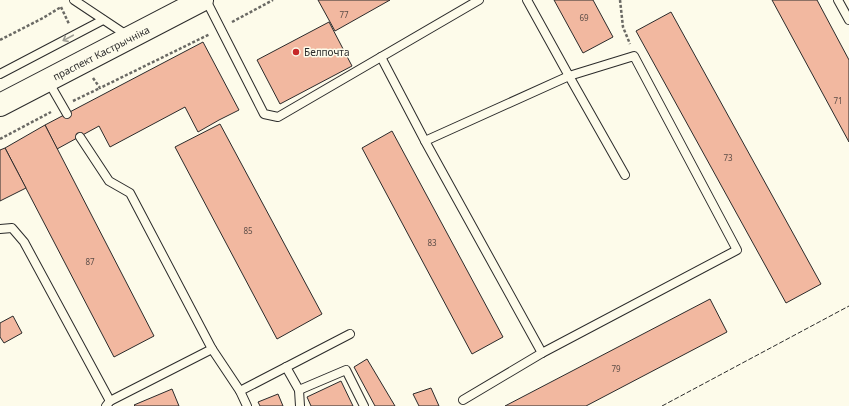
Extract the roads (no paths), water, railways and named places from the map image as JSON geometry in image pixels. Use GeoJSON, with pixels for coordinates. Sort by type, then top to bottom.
{"type":"FeatureCollection","features":[{"type":"Feature","properties":{"kind":"main road","name":"праспект Кастрычніка"},"geometry":{"type":"LineString","coordinates":[[0,105],[202,0]]}},
{"type":"Feature","properties":{"kind":"lane"},"geometry":{"type":"LineString","coordinates":[[206,0],[264,114],[278,117],[479,0]]}},
{"type":"Feature","properties":{"kind":"lane"},"geometry":{"type":"LineString","coordinates":[[527,0],[625,175]]}},
{"type":"Feature","properties":{"kind":"lane"},"geometry":{"type":"LineString","coordinates":[[838,0],[849,20]]}},
{"type":"Feature","properties":{"kind":"lane"},"geometry":{"type":"LineString","coordinates":[[70,2],[103,20],[130,38]]}},
{"type":"Feature","properties":{"kind":"lane"},"geometry":{"type":"LineString","coordinates":[[0,74],[103,20]]}},
{"type":"Feature","properties":{"kind":"lane"},"geometry":{"type":"LineString","coordinates":[[426,141],[569,76],[634,56],[737,250],[542,353],[463,400]]}},
{"type":"Feature","properties":{"kind":"lane"},"geometry":{"type":"LineString","coordinates":[[381,57],[542,353]]}},
{"type":"Feature","properties":{"kind":"lane"},"geometry":{"type":"LineString","coordinates":[[48,80],[67,114]]}},
{"type":"Feature","properties":{"kind":"lane"},"geometry":{"type":"LineString","coordinates":[[80,137],[109,181],[130,193],[212,349],[240,391],[247,406]]}},
{"type":"Feature","properties":{"kind":"lane"},"geometry":{"type":"LineString","coordinates":[[0,229],[12,228],[24,242],[108,404],[212,349]]}},
{"type":"Feature","properties":{"kind":"lane"},"geometry":{"type":"LineString","coordinates":[[240,391],[350,334]]}},
{"type":"Feature","properties":{"kind":"lane"},"geometry":{"type":"LineString","coordinates":[[286,367],[299,390],[300,406]]}},
{"type":"Feature","properties":{"kind":"lane"},"geometry":{"type":"LineString","coordinates":[[299,390],[346,370],[364,406]]}},
{"type":"Feature","properties":{"kind":"place","name":"Белпочта"},"geometry":{"type":"Point","coordinates":[296,52]}}]}
